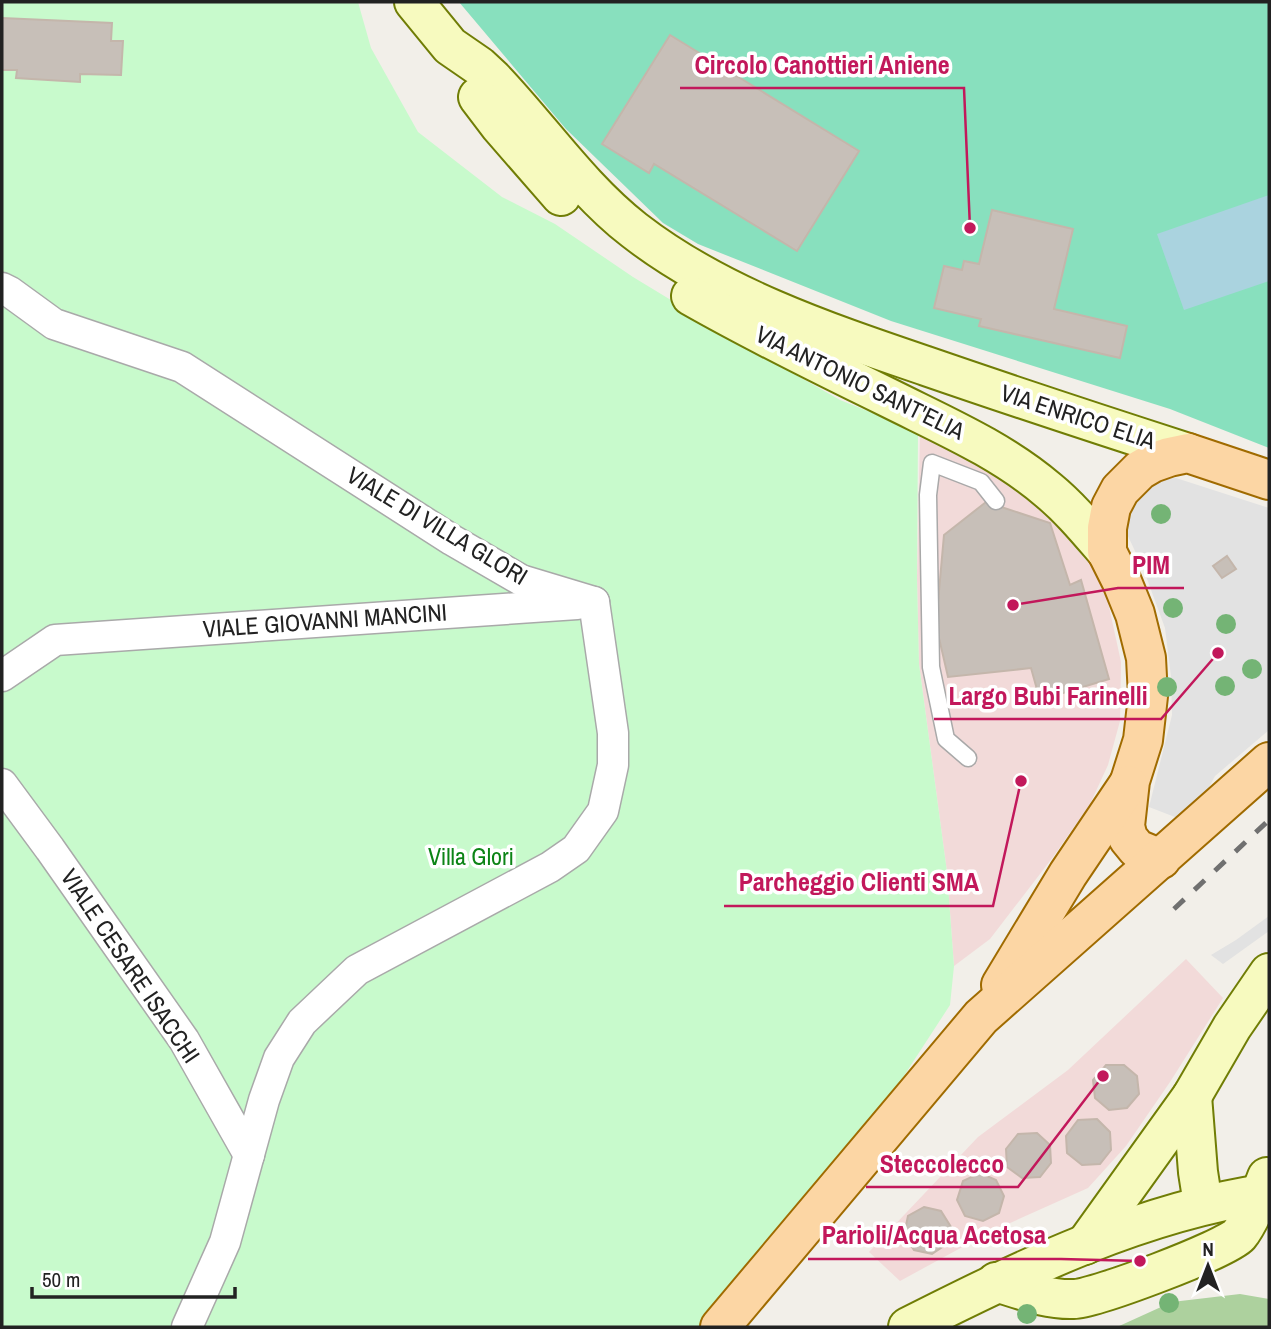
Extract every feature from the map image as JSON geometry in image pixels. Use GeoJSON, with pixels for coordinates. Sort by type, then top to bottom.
{"type":"FeatureCollection","features":[{"type":"Feature","properties":{"kind":"main road"},"geometry":{"type":"LineString","coordinates":[[414,2],[450,46]]}},
{"type":"Feature","properties":{"kind":"main road","name":"VIA ENRICO ELIA"},"geometry":{"type":"LineString","coordinates":[[450,46],[493,79],[581,179],[636,232],[681,261],[752,299],[887,353],[1269,480]]}},
{"type":"Feature","properties":{"kind":"main road","name":"VIA ANTONIO SANT'ELIA"},"geometry":{"type":"LineString","coordinates":[[450,46],[478,97],[500,126],[570,207],[623,252],[667,282],[760,334],[984,445],[1012,462],[1059,499],[1083,524],[1107,552],[1122,582],[1133,606],[1146,658],[1147,718],[1130,781],[1125,827],[1128,838],[1137,849],[1161,859]]}},
{"type":"Feature","properties":{"kind":"main road"},"geometry":{"type":"LineString","coordinates":[[1107,552],[1107,528],[1111,507],[1120,490],[1140,470],[1152,463],[1188,453]]}},
{"type":"Feature","properties":{"kind":"main road"},"geometry":{"type":"LineString","coordinates":[[720,1327],[981,1017],[1269,762]]}},
{"type":"Feature","properties":{"kind":"main road","name":"VIA ANTONIO SANT'ELIA"},"geometry":{"type":"LineString","coordinates":[[981,1017],[1068,874],[1130,781]]}},
{"type":"Feature","properties":{"kind":"main road"},"geometry":{"type":"LineString","coordinates":[[1085,1245],[1192,1097],[1232,1027],[1269,973]]}},
{"type":"Feature","properties":{"kind":"main road"},"geometry":{"type":"LineString","coordinates":[[1192,1097],[1203,1205]]}},
{"type":"Feature","properties":{"kind":"main road"},"geometry":{"type":"LineString","coordinates":[[908,1327],[996,1282],[1085,1245],[1153,1220],[1266,1186]]}},
{"type":"Feature","properties":{"kind":"main road"},"geometry":{"type":"LineString","coordinates":[[996,1282],[1043,1297],[1081,1299],[1106,1292],[1231,1242],[1242,1231],[1266,1186]]}},
{"type":"Feature","properties":{"kind":"street","name":"VIALE DI VILLA GLORI"},"geometry":{"type":"LineString","coordinates":[[2,288],[54,324],[182,368],[452,540],[521,580],[594,602]]}},
{"type":"Feature","properties":{"kind":"street","name":"VIALE GIOVANNI MANCINI"},"geometry":{"type":"LineString","coordinates":[[2,676],[55,640],[594,602]]}},
{"type":"Feature","properties":{"kind":"street"},"geometry":{"type":"LineString","coordinates":[[187,1327],[225,1242],[264,1100],[279,1058],[302,1022],[356,971],[550,867],[576,849],[603,811],[613,765],[613,733],[594,602]]}},
{"type":"Feature","properties":{"kind":"street","name":"VIALE CESARE ISACCHI"},"geometry":{"type":"LineString","coordinates":[[2,784],[184,1040],[249,1154]]}},
{"type":"Feature","properties":{"kind":"lane"},"geometry":{"type":"LineString","coordinates":[[968,758],[946,739],[931,667],[929,495],[932,463],[981,482],[996,501]]}},
{"type":"Feature","properties":{"kind":"shaded area"},"geometry":{"type":"Polygon","coordinates":[[[920,434],[996,470],[1047,510],[1092,563],[1108,602],[1121,662],[1120,721],[1108,765],[1090,804],[990,939],[954,966],[947,872],[919,664],[917,579],[920,434]]]}},
{"type":"Feature","properties":{"kind":"shaded area"},"geometry":{"type":"Polygon","coordinates":[[[1176,478],[1269,508],[1269,730],[1215,776],[1201,802],[1180,819],[1149,807],[1172,715],[1171,677],[1165,628],[1127,534],[1125,521],[1142,488],[1162,479],[1176,478]]]}},
{"type":"Feature","properties":{"kind":"shaded area"},"geometry":{"type":"Polygon","coordinates":[[[1269,916],[1269,931],[1223,964],[1211,955],[1236,940],[1269,916]]]}},
{"type":"Feature","properties":{"kind":"shaded area"},"geometry":{"type":"Polygon","coordinates":[[[1186,959],[1223,998],[1126,1146],[1088,1188],[990,1232],[900,1281],[869,1252],[978,1137],[1068,1070],[1186,959]]]}},
{"type":"Feature","properties":{"kind":"green space","name":"Villa Glori"},"geometry":{"type":"Polygon","coordinates":[[[2,2],[358,2],[371,48],[418,132],[502,197],[555,224],[633,277],[840,400],[918,431],[919,664],[947,872],[954,966],[950,1005],[883,1108],[708,1327],[2,1327],[2,2]]]}},
{"type":"Feature","properties":{"kind":"green space"},"geometry":{"type":"Polygon","coordinates":[[[459,2],[1269,2],[1269,448],[1170,409],[891,321],[698,244],[663,223],[566,129],[459,2]]]}},
{"type":"Feature","properties":{"kind":"green space"},"geometry":{"type":"Polygon","coordinates":[[[1240,1294],[1269,1299],[1269,1327],[1117,1327],[1172,1302],[1240,1294]]]}},
{"type":"Feature","properties":{"kind":"water"},"geometry":{"type":"Polygon","coordinates":[[[1269,195],[1269,281],[1184,310],[1157,234],[1269,195]]]}},
{"type":"Feature","properties":{"kind":"building"},"geometry":{"type":"Polygon","coordinates":[[[2,18],[112,23],[111,41],[123,41],[121,75],[80,74],[80,82],[16,78],[17,70],[2,70],[2,18]]]}},
{"type":"Feature","properties":{"kind":"building"},"geometry":{"type":"Polygon","coordinates":[[[670,35],[859,151],[797,251],[654,164],[649,173],[602,144],[670,35]]]}},
{"type":"Feature","properties":{"kind":"building"},"geometry":{"type":"Polygon","coordinates":[[[992,210],[1073,229],[1054,309],[1127,326],[1120,358],[979,326],[981,319],[934,308],[944,266],[962,270],[964,261],[979,264],[992,210]]]}},
{"type":"Feature","properties":{"kind":"building"},"geometry":{"type":"Polygon","coordinates":[[[986,502],[1050,523],[1070,585],[1081,580],[1109,679],[1040,700],[1031,668],[948,677],[936,625],[944,535],[986,502]]]}},
{"type":"Feature","properties":{"kind":"building"},"geometry":{"type":"Polygon","coordinates":[[[1227,556],[1236,569],[1222,578],[1213,566],[1227,556]]]}},
{"type":"Feature","properties":{"kind":"building"},"geometry":{"type":"Polygon","coordinates":[[[1106,1065],[1124,1065],[1137,1076],[1139,1094],[1127,1108],[1109,1110],[1095,1098],[1093,1080],[1106,1065]]]}},
{"type":"Feature","properties":{"kind":"building"},"geometry":{"type":"Polygon","coordinates":[[[1097,1119],[1110,1132],[1111,1150],[1100,1164],[1082,1165],[1067,1153],[1066,1136],[1078,1120],[1097,1119]]]}},
{"type":"Feature","properties":{"kind":"building"},"geometry":{"type":"Polygon","coordinates":[[[1037,1133],[1050,1145],[1051,1163],[1040,1177],[1022,1178],[1007,1167],[1006,1149],[1018,1134],[1037,1133]]]}},
{"type":"Feature","properties":{"kind":"building"},"geometry":{"type":"Polygon","coordinates":[[[980,1173],[996,1180],[1004,1196],[999,1213],[983,1221],[965,1216],[957,1200],[963,1181],[980,1173]]]}},
{"type":"Feature","properties":{"kind":"building"},"geometry":{"type":"Polygon","coordinates":[[[924,1207],[941,1211],[951,1227],[947,1244],[932,1254],[914,1250],[904,1235],[908,1216],[924,1207]]]}},
{"type":"Feature","properties":{"kind":"railway"},"geometry":{"type":"LineString","coordinates":[[1174,909],[1269,820]]}},
{"type":"Feature","properties":{"kind":"place","name":"Circolo Canottieri Aniene"},"geometry":{"type":"Point","coordinates":[970,228]}},
{"type":"Feature","properties":{"kind":"place","name":"PIM"},"geometry":{"type":"Point","coordinates":[1013,605]}},
{"type":"Feature","properties":{"kind":"place","name":"Largo Bubi Farinelli"},"geometry":{"type":"Point","coordinates":[1218,653]}},
{"type":"Feature","properties":{"kind":"place","name":"Parcheggio Clienti SMA"},"geometry":{"type":"Point","coordinates":[1021,781]}},
{"type":"Feature","properties":{"kind":"place","name":"Steccolecco"},"geometry":{"type":"Point","coordinates":[1103,1076]}},
{"type":"Feature","properties":{"kind":"place","name":"Parioli/Acqua Acetosa"},"geometry":{"type":"Point","coordinates":[1140,1261]}}]}
